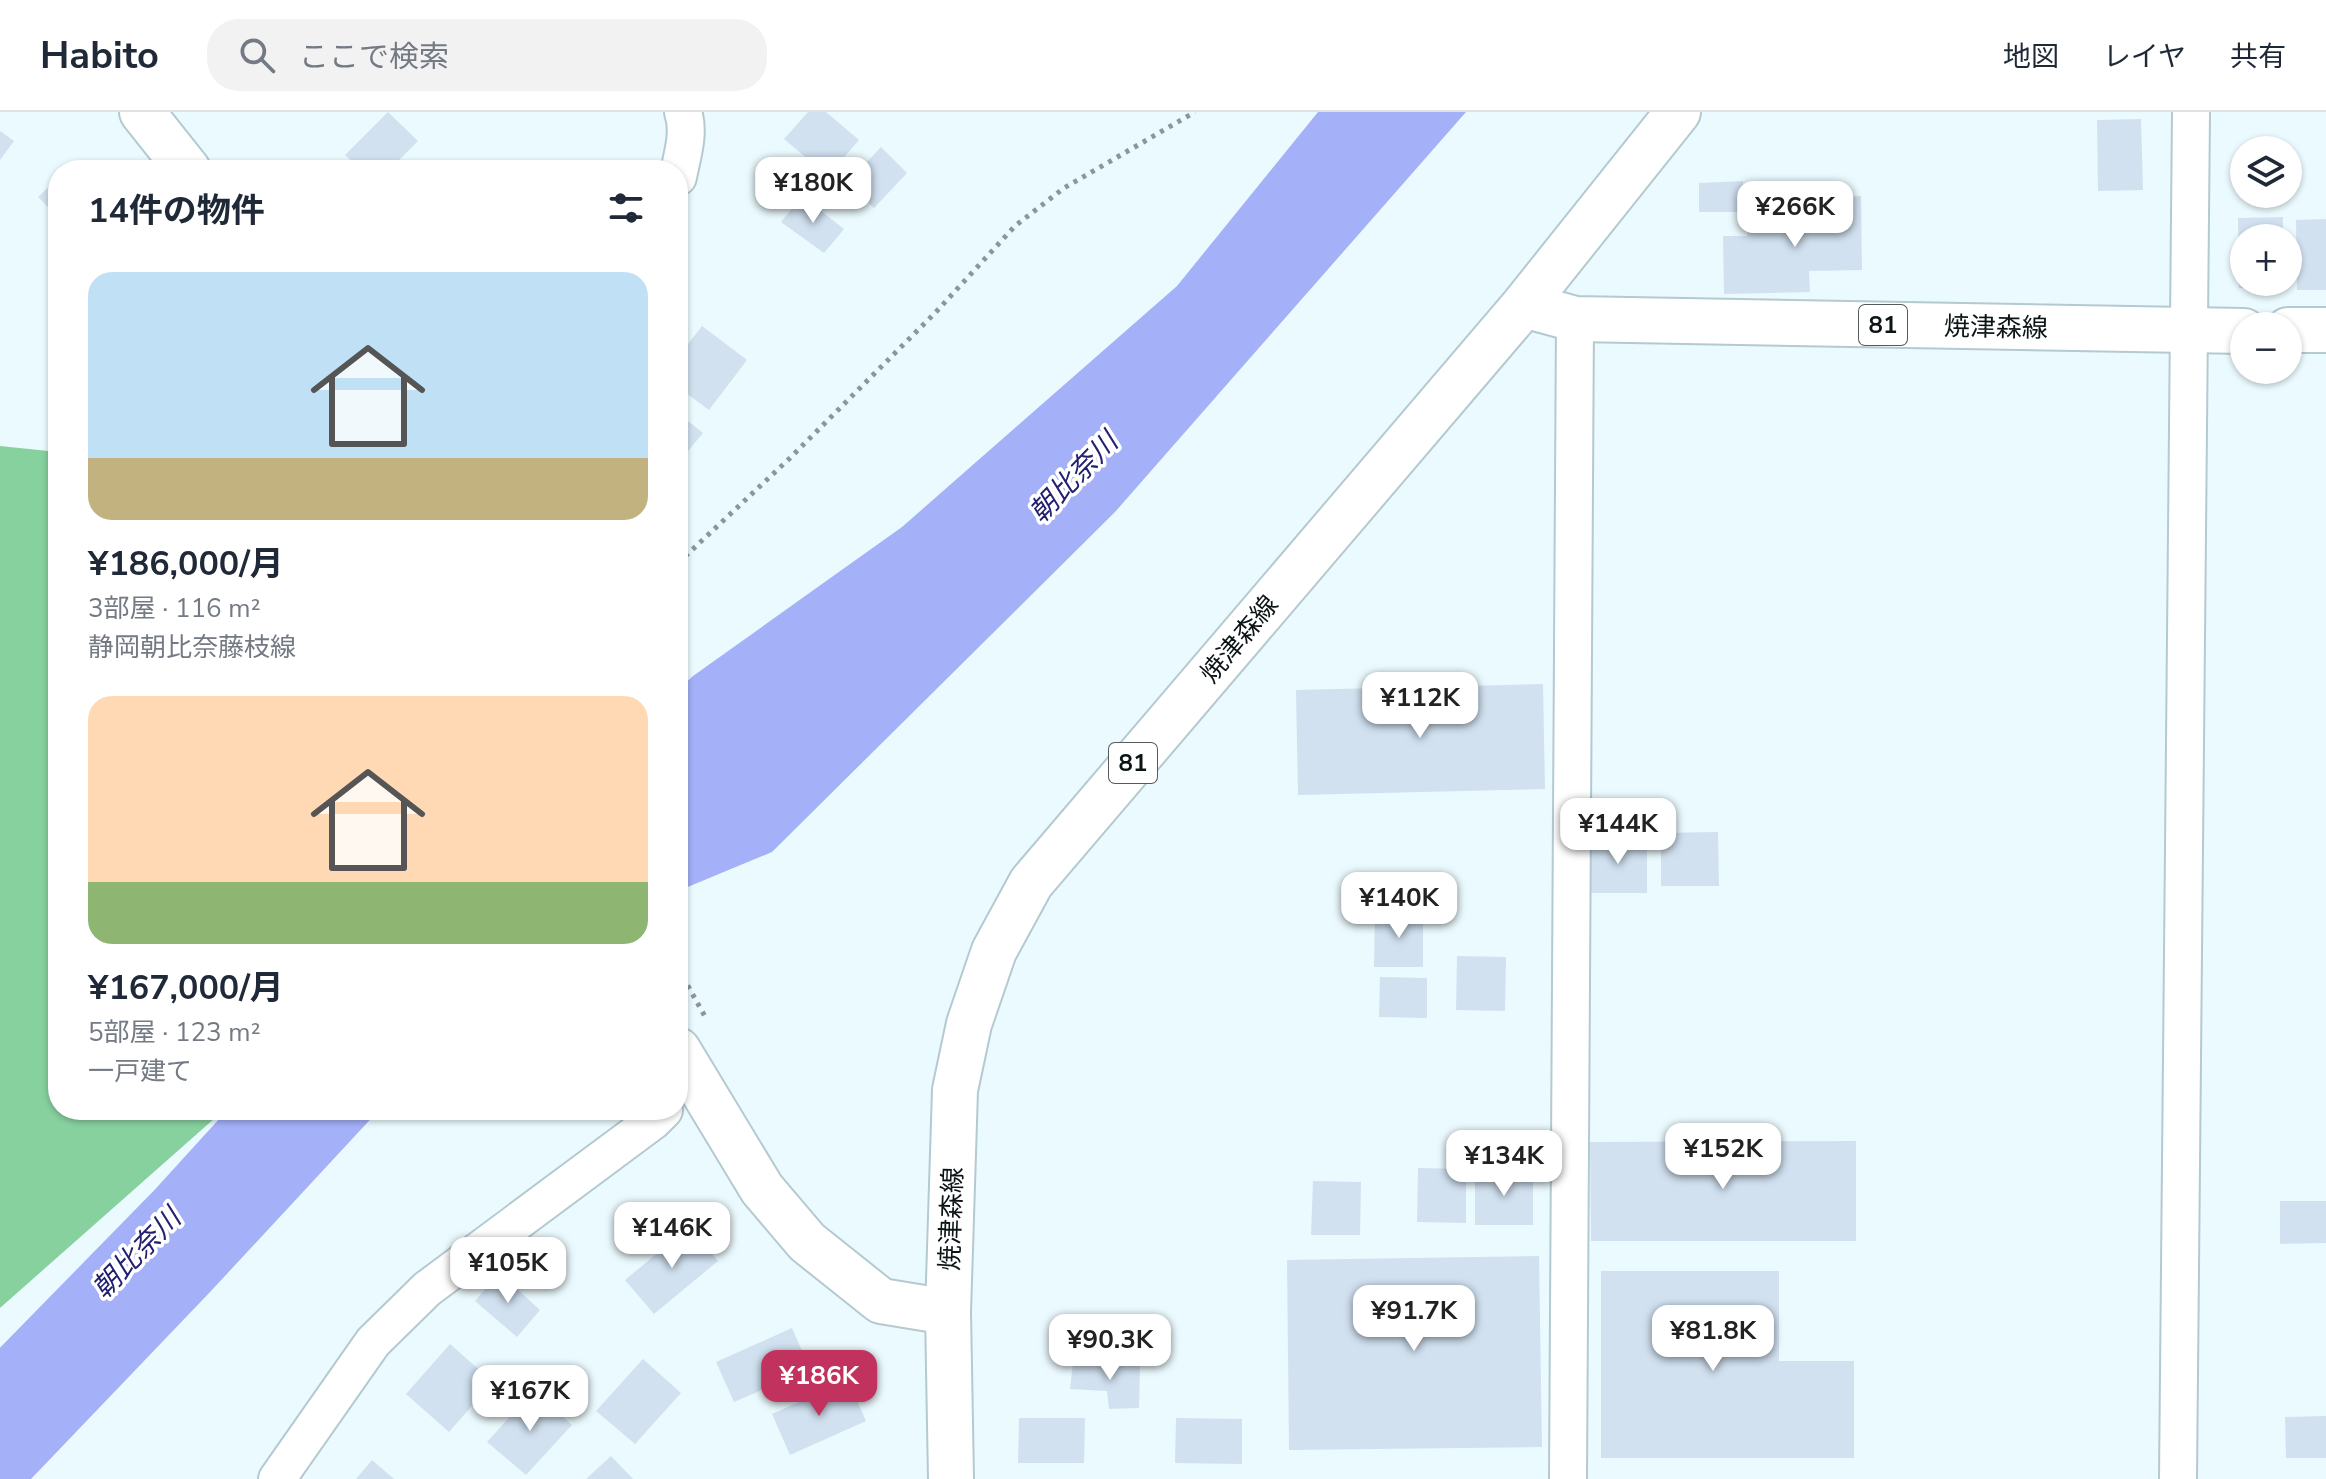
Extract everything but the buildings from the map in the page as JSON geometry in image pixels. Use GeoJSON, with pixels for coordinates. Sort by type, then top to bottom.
{"type":"FeatureCollection","features":[{"type":"Feature","properties":{"kind":"main road"},"geometry":{"type":"LineString","coordinates":[[142,112],[180,160]]}},
{"type":"Feature","properties":{"kind":"main road"},"geometry":{"type":"LineString","coordinates":[[1524,305],[1678,112]]}},
{"type":"Feature","properties":{"kind":"main road","name":"焼津森線"},"geometry":{"type":"LineString","coordinates":[[690,1061],[762,1189],[807,1242],[881,1301],[948,1312],[955,1090],[969,1024],[994,951],[1031,883],[1524,305],[1575,319],[2230,331]]}},
{"type":"Feature","properties":{"kind":"main road"},"geometry":{"type":"LineString","coordinates":[[2302,330],[2326,330]]}},
{"type":"Feature","properties":{"kind":"main road"},"geometry":{"type":"LineString","coordinates":[[948,1312],[951,1479]]}},
{"type":"Feature","properties":{"kind":"street"},"geometry":{"type":"LineString","coordinates":[[681,160],[687,122],[683,112]]}},
{"type":"Feature","properties":{"kind":"street"},"geometry":{"type":"LineString","coordinates":[[2178,1479],[2191,112]]}},
{"type":"Feature","properties":{"kind":"street"},"geometry":{"type":"LineString","coordinates":[[1568,1479],[1575,319]]}},
{"type":"Feature","properties":{"kind":"street"},"geometry":{"type":"LineString","coordinates":[[277,1479],[373,1342],[427,1289],[654,1120]]}},
{"type":"Feature","properties":{"kind":"path"},"geometry":{"type":"LineString","coordinates":[[688,554],[789,459],[1015,226],[1064,188],[1195,112]]}},
{"type":"Feature","properties":{"kind":"green space"},"geometry":{"type":"Polygon","coordinates":[[[0,446],[48,451],[48,1120],[213,1120],[0,1308],[0,446]]]}},
{"type":"Feature","properties":{"kind":"water"},"geometry":{"type":"Polygon","coordinates":[[[1318,112],[1466,112],[1115,512],[772,852],[688,887],[688,681],[902,527],[1177,286],[1318,112]]]}},
{"type":"Feature","properties":{"kind":"water"},"geometry":{"type":"Polygon","coordinates":[[[261,1120],[370,1120],[31,1479],[0,1479],[0,1402],[261,1120]]]}},
{"type":"Feature","properties":{"kind":"waterway","name":"朝比奈川"},"geometry":{"type":"LineString","coordinates":[[0,1395],[180,1211],[263,1120]]}}]}
